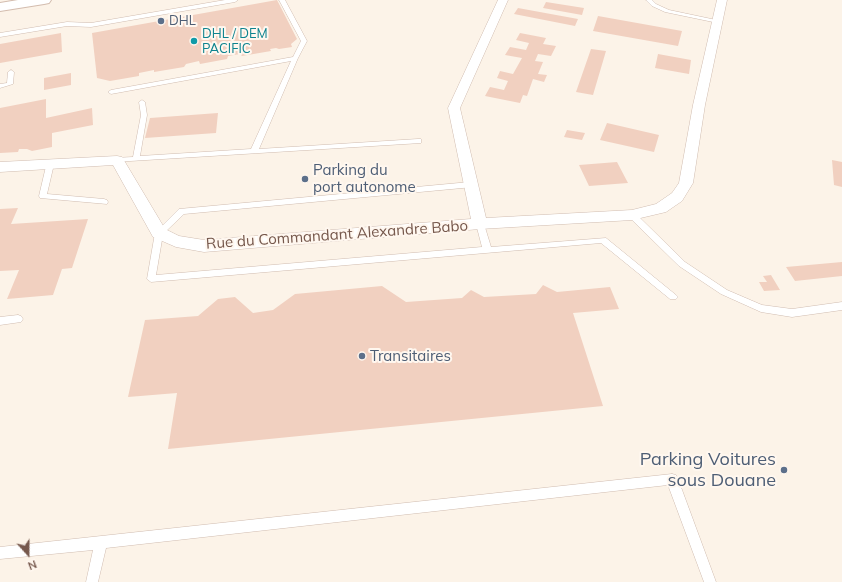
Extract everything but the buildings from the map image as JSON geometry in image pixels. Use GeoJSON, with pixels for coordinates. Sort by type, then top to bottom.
{"type":"FeatureCollection","features":[{"type":"Feature","properties":{"kind":"main road"},"geometry":{"type":"LineString","coordinates":[[0,7],[44,0]]}},
{"type":"Feature","properties":{"kind":"street","name":"Rue du Commandant Alexandre Babo"},"geometry":{"type":"LineString","coordinates":[[480,224],[470,185],[454,108],[503,0]]}},
{"type":"Feature","properties":{"kind":"street","name":"Rue du Commandant Alexandre Babo"},"geometry":{"type":"LineString","coordinates":[[159,233],[176,241],[204,246],[480,224],[632,215],[661,208],[677,197],[686,183],[699,105],[722,0]]}},
{"type":"Feature","properties":{"kind":"street"},"geometry":{"type":"LineString","coordinates":[[0,168],[117,160],[159,233]]}},
{"type":"Feature","properties":{"kind":"lane"},"geometry":{"type":"LineString","coordinates":[[0,35],[67,24],[92,25],[235,0]]}},
{"type":"Feature","properties":{"kind":"lane"},"geometry":{"type":"LineString","coordinates":[[254,151],[304,41],[282,0]]}},
{"type":"Feature","properties":{"kind":"lane"},"geometry":{"type":"LineString","coordinates":[[649,0],[654,5],[667,11],[718,21]]}},
{"type":"Feature","properties":{"kind":"lane"},"geometry":{"type":"LineString","coordinates":[[111,92],[295,58]]}},
{"type":"Feature","properties":{"kind":"lane"},"geometry":{"type":"LineString","coordinates":[[0,86],[10,84],[11,72]]}},
{"type":"Feature","properties":{"kind":"lane"},"geometry":{"type":"LineString","coordinates":[[136,159],[144,115],[142,102]]}},
{"type":"Feature","properties":{"kind":"lane"},"geometry":{"type":"LineString","coordinates":[[117,160],[418,141]]}},
{"type":"Feature","properties":{"kind":"lane"},"geometry":{"type":"LineString","coordinates":[[50,164],[43,196],[104,202]]}},
{"type":"Feature","properties":{"kind":"lane"},"geometry":{"type":"LineString","coordinates":[[470,185],[182,211],[159,233],[151,279],[603,240],[673,297]]}},
{"type":"Feature","properties":{"kind":"lane"},"geometry":{"type":"LineString","coordinates":[[632,215],[682,264],[724,292],[761,308],[792,313],[842,306]]}},
{"type":"Feature","properties":{"kind":"lane"},"geometry":{"type":"LineString","coordinates":[[480,224],[487,250]]}},
{"type":"Feature","properties":{"kind":"lane"},"geometry":{"type":"LineString","coordinates":[[0,320],[18,319]]}},
{"type":"Feature","properties":{"kind":"lane"},"geometry":{"type":"LineString","coordinates":[[0,553],[672,479],[710,582]]}},
{"type":"Feature","properties":{"kind":"lane"},"geometry":{"type":"LineString","coordinates":[[92,582],[101,543]]}},
{"type":"Feature","properties":{"kind":"place","name":"DHL"},"geometry":{"type":"Point","coordinates":[161,21]}},
{"type":"Feature","properties":{"kind":"place","name":"DHL / DEM PACIFIC"},"geometry":{"type":"Point","coordinates":[194,41]}},
{"type":"Feature","properties":{"kind":"place","name":"Parking du port autonome"},"geometry":{"type":"Point","coordinates":[305,179]}},
{"type":"Feature","properties":{"kind":"place","name":"Transitaires"},"geometry":{"type":"Point","coordinates":[362,356]}},
{"type":"Feature","properties":{"kind":"place","name":"Parking Voitures sous Douane"},"geometry":{"type":"Point","coordinates":[784,470]}}]}
